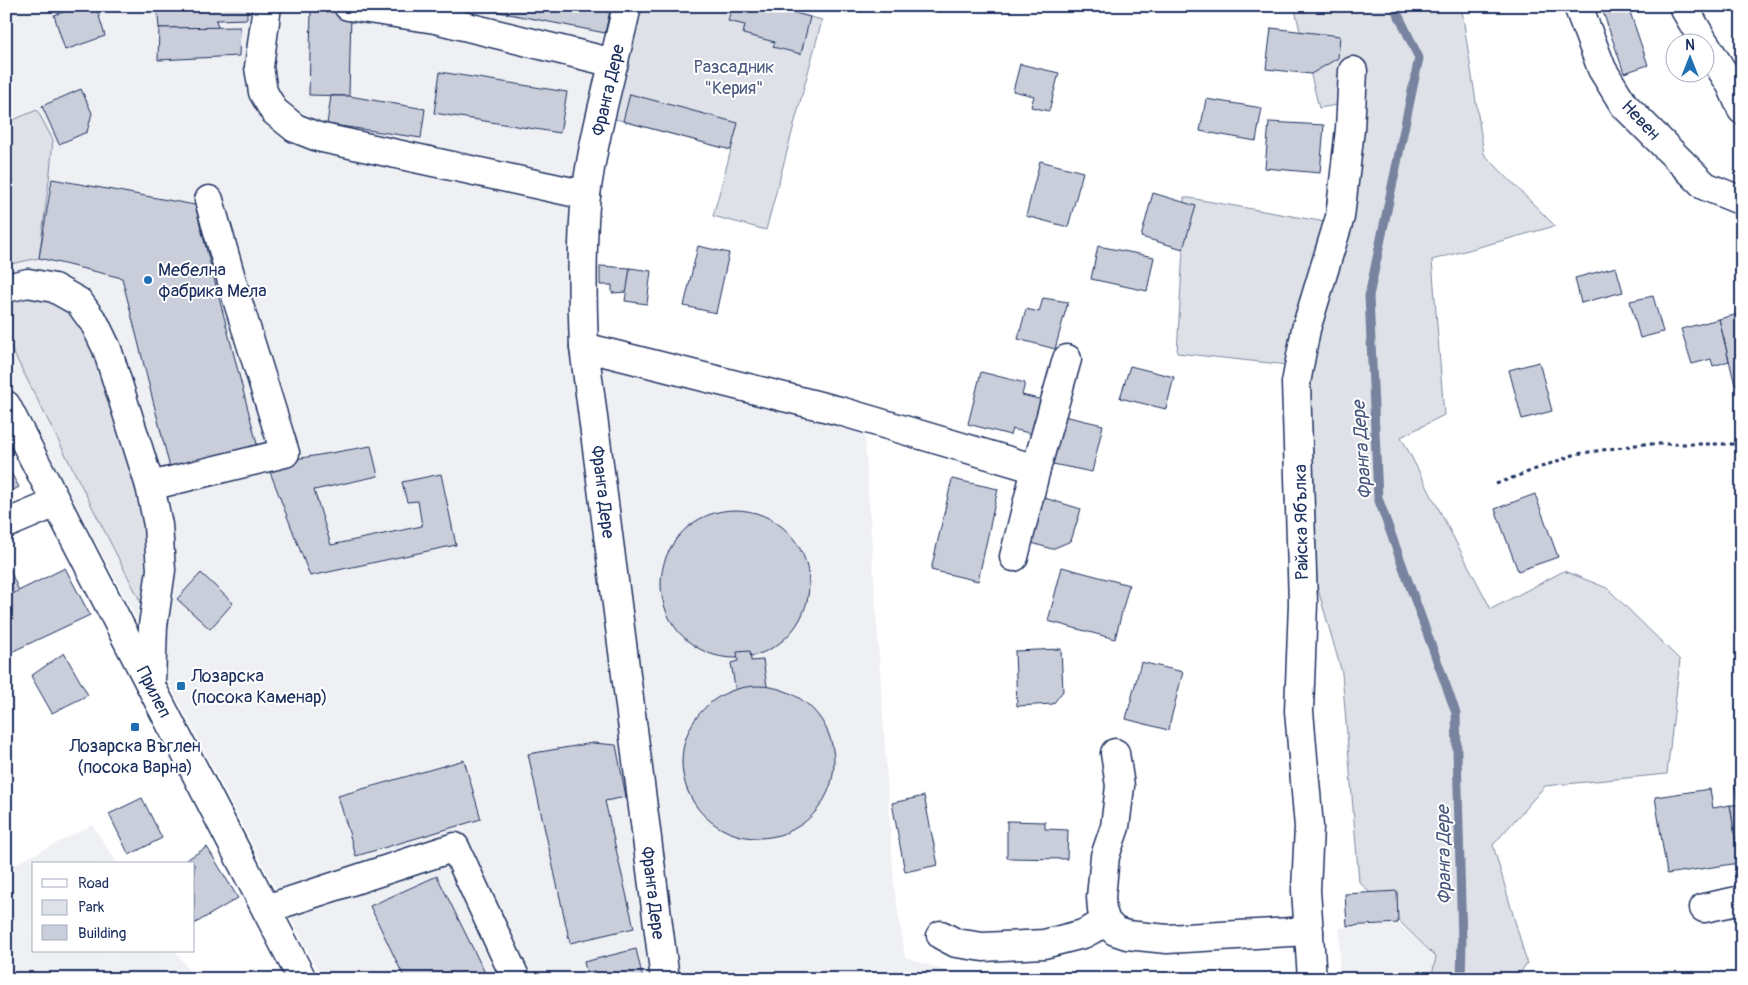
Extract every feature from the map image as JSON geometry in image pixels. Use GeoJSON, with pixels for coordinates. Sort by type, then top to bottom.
{"type":"FeatureCollection","features":[{"type":"Feature","properties":{"kind":"street"},"geometry":{"type":"LineString","coordinates":[[267,6],[259,67],[263,92],[274,111],[295,128],[318,137],[586,196]]}},
{"type":"Feature","properties":{"kind":"street"},"geometry":{"type":"LineString","coordinates":[[348,6],[435,19],[614,63]]}},
{"type":"Feature","properties":{"kind":"street","name":"Франга Дере"},"geometry":{"type":"LineString","coordinates":[[627,6],[599,128],[586,196],[582,285],[584,347],[664,979]]}},
{"type":"Feature","properties":{"kind":"street","name":"Невен"},"geometry":{"type":"LineString","coordinates":[[1578,6],[1602,69],[1624,105],[1705,186],[1742,201]]}},
{"type":"Feature","properties":{"kind":"street"},"geometry":{"type":"LineString","coordinates":[[1683,6],[1698,32]]}},
{"type":"Feature","properties":{"kind":"street"},"geometry":{"type":"LineString","coordinates":[[1716,61],[1731,85],[1742,110]]}},
{"type":"Feature","properties":{"kind":"street","name":"Райска Ябълка"},"geometry":{"type":"LineString","coordinates":[[1312,979],[1306,890],[1309,827],[1299,711],[1303,603],[1296,383],[1306,328],[1340,217],[1350,129],[1353,72]]}},
{"type":"Feature","properties":{"kind":"street"},"geometry":{"type":"LineString","coordinates":[[150,486],[285,452],[209,200]]}},
{"type":"Feature","properties":{"kind":"street"},"geometry":{"type":"LineString","coordinates":[[6,288],[28,283],[54,288],[79,302],[95,324],[106,349],[150,486],[158,525],[161,570],[153,626],[151,685]]}},
{"type":"Feature","properties":{"kind":"street"},"geometry":{"type":"LineString","coordinates":[[584,347],[840,411],[1036,469]]}},
{"type":"Feature","properties":{"kind":"street"},"geometry":{"type":"LineString","coordinates":[[1014,557],[1036,469],[1067,359]]}},
{"type":"Feature","properties":{"kind":"street","name":"Прилеп"},"geometry":{"type":"LineString","coordinates":[[6,405],[302,979]]}},
{"type":"Feature","properties":{"kind":"street"},"geometry":{"type":"LineString","coordinates":[[6,524],[56,503]]}},
{"type":"Feature","properties":{"kind":"street"},"geometry":{"type":"LineString","coordinates":[[1115,753],[1120,786],[1115,827],[1105,856],[1101,896],[1102,910],[1106,922],[1115,931],[1127,935],[1167,938],[1309,931]]}},
{"type":"Feature","properties":{"kind":"street"},"geometry":{"type":"LineString","coordinates":[[266,909],[455,847],[516,979]]}},
{"type":"Feature","properties":{"kind":"street"},"geometry":{"type":"LineString","coordinates":[[1704,908],[1742,900]]}},
{"type":"Feature","properties":{"kind":"street"},"geometry":{"type":"LineString","coordinates":[[941,935],[956,943],[983,947],[1044,944],[1083,934],[1106,922]]}},
{"type":"Feature","properties":{"kind":"path"},"geometry":{"type":"LineString","coordinates":[[1496,484],[1576,454],[1643,444],[1742,444]]}},
{"type":"Feature","properties":{"kind":"shaded area"},"geometry":{"type":"Polygon","coordinates":[[[6,6],[639,6],[608,117],[593,227],[597,364],[864,427],[894,885],[905,957],[969,979],[322,979],[110,569],[6,377],[6,6]]]}},
{"type":"Feature","properties":{"kind":"shaded area"},"geometry":{"type":"Polygon","coordinates":[[[92,825],[117,862],[32,862],[32,952],[177,952],[194,979],[6,979],[6,869],[92,825]]]}},
{"type":"Feature","properties":{"kind":"shaded area"},"geometry":{"type":"Polygon","coordinates":[[[1398,923],[1436,957],[1431,979],[1339,979],[1340,928],[1398,923]]]}},
{"type":"Feature","properties":{"kind":"green space","name":"Разсадник \"Керия\""},"geometry":{"type":"Polygon","coordinates":[[[638,6],[769,6],[822,20],[766,230],[713,216],[731,150],[608,117],[638,6]]]}},
{"type":"Feature","properties":{"kind":"green space"},"geometry":{"type":"Polygon","coordinates":[[[1294,6],[1464,6],[1462,11],[1484,154],[1555,226],[1432,260],[1444,415],[1401,437],[1491,609],[1564,571],[1607,588],[1680,660],[1667,774],[1545,786],[1493,845],[1527,963],[1516,979],[1431,979],[1436,957],[1359,882],[1342,673],[1317,586],[1313,450],[1288,365],[1177,353],[1184,197],[1331,223],[1360,101],[1319,108],[1294,6]]]}},
{"type":"Feature","properties":{"kind":"green space"},"geometry":{"type":"Polygon","coordinates":[[[37,110],[53,140],[39,258],[6,265],[6,123],[37,110]]]}},
{"type":"Feature","properties":{"kind":"green space"},"geometry":{"type":"Polygon","coordinates":[[[6,288],[79,302],[150,486],[153,626],[6,338],[6,288]]]}},
{"type":"Feature","properties":{"kind":"building"},"geometry":{"type":"Polygon","coordinates":[[[83,6],[96,6],[105,36],[65,50],[54,15],[83,6]]]}},
{"type":"Feature","properties":{"kind":"building"},"geometry":{"type":"Polygon","coordinates":[[[157,6],[247,6],[247,19],[216,20],[218,28],[159,28],[157,6]]]}},
{"type":"Feature","properties":{"kind":"building"},"geometry":{"type":"Polygon","coordinates":[[[490,6],[611,6],[605,33],[489,10],[490,6]]]}},
{"type":"Feature","properties":{"kind":"building"},"geometry":{"type":"Polygon","coordinates":[[[732,6],[769,6],[810,17],[801,54],[773,47],[775,42],[743,34],[745,25],[728,21],[732,6]]]}},
{"type":"Feature","properties":{"kind":"building"},"geometry":{"type":"Polygon","coordinates":[[[1601,6],[1628,6],[1648,65],[1624,73],[1601,6]]]}},
{"type":"Feature","properties":{"kind":"building"},"geometry":{"type":"Polygon","coordinates":[[[1731,6],[1742,6],[1742,16],[1731,6]]]}},
{"type":"Feature","properties":{"kind":"building"},"geometry":{"type":"Polygon","coordinates":[[[311,11],[351,12],[349,96],[309,95],[311,11]]]}},
{"type":"Feature","properties":{"kind":"building"},"geometry":{"type":"Polygon","coordinates":[[[240,27],[239,56],[158,60],[159,28],[240,27]]]}},
{"type":"Feature","properties":{"kind":"building"},"geometry":{"type":"Polygon","coordinates":[[[1271,28],[1340,36],[1338,58],[1311,74],[1266,69],[1271,28]]]}},
{"type":"Feature","properties":{"kind":"building"},"geometry":{"type":"Polygon","coordinates":[[[1020,64],[1059,73],[1049,111],[1031,107],[1034,96],[1013,91],[1020,64]]]}},
{"type":"Feature","properties":{"kind":"building"},"geometry":{"type":"Polygon","coordinates":[[[440,72],[567,92],[560,133],[434,113],[440,72]]]}},
{"type":"Feature","properties":{"kind":"building"},"geometry":{"type":"Polygon","coordinates":[[[81,89],[92,113],[87,132],[59,144],[42,106],[81,89]]]}},
{"type":"Feature","properties":{"kind":"building"},"geometry":{"type":"Polygon","coordinates":[[[630,94],[738,123],[731,150],[623,121],[630,94]]]}},
{"type":"Feature","properties":{"kind":"building"},"geometry":{"type":"Polygon","coordinates":[[[331,96],[349,96],[425,109],[421,138],[327,124],[331,96]]]}},
{"type":"Feature","properties":{"kind":"building"},"geometry":{"type":"Polygon","coordinates":[[[1206,99],[1262,108],[1256,141],[1200,131],[1206,99]]]}},
{"type":"Feature","properties":{"kind":"building"},"geometry":{"type":"Polygon","coordinates":[[[1269,122],[1324,125],[1320,173],[1265,168],[1269,122]]]}},
{"type":"Feature","properties":{"kind":"building"},"geometry":{"type":"Polygon","coordinates":[[[1040,161],[1083,172],[1068,227],[1026,216],[1040,161]]]}},
{"type":"Feature","properties":{"kind":"building"},"geometry":{"type":"Polygon","coordinates":[[[52,179],[195,205],[258,448],[171,472],[122,278],[39,258],[52,179]]]}},
{"type":"Feature","properties":{"kind":"building"},"geometry":{"type":"Polygon","coordinates":[[[1153,193],[1196,206],[1183,249],[1141,237],[1153,193]]]}},
{"type":"Feature","properties":{"kind":"building"},"geometry":{"type":"Polygon","coordinates":[[[698,246],[729,253],[716,313],[684,306],[698,246]]]}},
{"type":"Feature","properties":{"kind":"building"},"geometry":{"type":"Polygon","coordinates":[[[1098,246],[1154,257],[1147,291],[1091,279],[1098,246]]]}},
{"type":"Feature","properties":{"kind":"building"},"geometry":{"type":"Polygon","coordinates":[[[600,266],[630,268],[627,292],[612,293],[612,285],[600,285],[600,266]]]}},
{"type":"Feature","properties":{"kind":"building"},"geometry":{"type":"Polygon","coordinates":[[[1616,267],[1623,292],[1581,303],[1575,278],[1616,267]]]}},
{"type":"Feature","properties":{"kind":"building"},"geometry":{"type":"Polygon","coordinates":[[[630,268],[651,271],[647,304],[625,301],[630,268]]]}},
{"type":"Feature","properties":{"kind":"building"},"geometry":{"type":"Polygon","coordinates":[[[1653,296],[1663,332],[1640,338],[1630,301],[1653,296]]]}},
{"type":"Feature","properties":{"kind":"building"},"geometry":{"type":"Polygon","coordinates":[[[1043,298],[1068,302],[1055,349],[1018,339],[1026,309],[1039,312],[1043,298]]]}},
{"type":"Feature","properties":{"kind":"building"},"geometry":{"type":"Polygon","coordinates":[[[1742,313],[1742,383],[1735,385],[1719,319],[1742,313]]]}},
{"type":"Feature","properties":{"kind":"building"},"geometry":{"type":"Polygon","coordinates":[[[1719,319],[1729,361],[1713,366],[1711,359],[1692,364],[1681,329],[1719,319]]]}},
{"type":"Feature","properties":{"kind":"building"},"geometry":{"type":"Polygon","coordinates":[[[1539,362],[1552,411],[1522,419],[1509,370],[1539,362]]]}},
{"type":"Feature","properties":{"kind":"building"},"geometry":{"type":"Polygon","coordinates":[[[1130,366],[1174,377],[1166,409],[1120,398],[1130,366]]]}},
{"type":"Feature","properties":{"kind":"building"},"geometry":{"type":"Polygon","coordinates":[[[981,372],[1025,383],[1022,395],[1043,400],[1033,434],[1012,429],[1010,435],[968,424],[981,372]]]}},
{"type":"Feature","properties":{"kind":"building"},"geometry":{"type":"Polygon","coordinates":[[[1064,416],[1103,425],[1092,472],[1053,464],[1064,416]]]}},
{"type":"Feature","properties":{"kind":"building"},"geometry":{"type":"Polygon","coordinates":[[[371,446],[378,476],[314,490],[331,545],[422,526],[418,501],[407,502],[402,482],[441,474],[456,545],[310,576],[267,464],[371,446]]]}},
{"type":"Feature","properties":{"kind":"building"},"geometry":{"type":"Polygon","coordinates":[[[6,464],[19,487],[6,494],[6,464]]]}},
{"type":"Feature","properties":{"kind":"building"},"geometry":{"type":"Polygon","coordinates":[[[952,479],[998,489],[978,581],[931,570],[952,479]]]}},
{"type":"Feature","properties":{"kind":"building"},"geometry":{"type":"Polygon","coordinates":[[[1535,494],[1558,557],[1518,571],[1495,509],[1535,494]]]}},
{"type":"Feature","properties":{"kind":"building"},"geometry":{"type":"Polygon","coordinates":[[[1038,496],[1081,509],[1071,541],[1052,549],[1025,541],[1038,496]]]}},
{"type":"Feature","properties":{"kind":"building"},"geometry":{"type":"Polygon","coordinates":[[[735,510],[763,516],[787,532],[803,556],[809,584],[803,612],[787,636],[763,652],[735,658],[707,652],[683,636],[667,612],[661,584],[667,556],[683,532],[707,516],[735,510]]]}},
{"type":"Feature","properties":{"kind":"building"},"geometry":{"type":"Polygon","coordinates":[[[6,561],[19,591],[6,597],[6,561]]]}},
{"type":"Feature","properties":{"kind":"building"},"geometry":{"type":"Polygon","coordinates":[[[1062,567],[1129,585],[1115,639],[1048,621],[1062,567]]]}},
{"type":"Feature","properties":{"kind":"building"},"geometry":{"type":"Polygon","coordinates":[[[65,568],[90,615],[7,654],[6,597],[65,568]]]}},
{"type":"Feature","properties":{"kind":"building"},"geometry":{"type":"Polygon","coordinates":[[[201,573],[233,603],[210,629],[177,599],[201,573]]]}},
{"type":"Feature","properties":{"kind":"building"},"geometry":{"type":"Polygon","coordinates":[[[1061,649],[1063,691],[1053,704],[1017,706],[1015,651],[1061,649]]]}},
{"type":"Feature","properties":{"kind":"building"},"geometry":{"type":"Polygon","coordinates":[[[750,651],[751,661],[763,660],[769,699],[751,702],[749,691],[736,693],[731,663],[738,661],[737,652],[750,651]]]}},
{"type":"Feature","properties":{"kind":"building"},"geometry":{"type":"Polygon","coordinates":[[[64,653],[88,695],[52,713],[31,676],[64,653]]]}},
{"type":"Feature","properties":{"kind":"building"},"geometry":{"type":"Polygon","coordinates":[[[1141,662],[1183,672],[1168,730],[1126,719],[1141,662]]]}},
{"type":"Feature","properties":{"kind":"building"},"geometry":{"type":"Polygon","coordinates":[[[758,686],[787,692],[812,708],[828,733],[834,762],[828,791],[812,816],[787,832],[758,838],[729,832],[704,816],[688,791],[682,762],[688,733],[704,708],[729,692],[758,686]]]}},
{"type":"Feature","properties":{"kind":"building"},"geometry":{"type":"Polygon","coordinates":[[[593,743],[616,745],[626,797],[605,801],[634,928],[570,943],[528,754],[593,743]]]}},
{"type":"Feature","properties":{"kind":"building"},"geometry":{"type":"Polygon","coordinates":[[[464,760],[481,819],[356,856],[338,796],[464,760]]]}},
{"type":"Feature","properties":{"kind":"building"},"geometry":{"type":"Polygon","coordinates":[[[1742,784],[1742,862],[1739,863],[1730,805],[1738,805],[1735,785],[1742,784]]]}},
{"type":"Feature","properties":{"kind":"building"},"geometry":{"type":"Polygon","coordinates":[[[1710,789],[1713,808],[1730,805],[1739,863],[1667,874],[1655,797],[1710,789]]]}},
{"type":"Feature","properties":{"kind":"building"},"geometry":{"type":"Polygon","coordinates":[[[924,796],[938,865],[905,872],[892,803],[924,796]]]}},
{"type":"Feature","properties":{"kind":"building"},"geometry":{"type":"Polygon","coordinates":[[[142,798],[162,838],[129,855],[109,814],[142,798]]]}},
{"type":"Feature","properties":{"kind":"building"},"geometry":{"type":"Polygon","coordinates":[[[1007,821],[1045,822],[1045,829],[1068,830],[1067,859],[1007,858],[1007,821]]]}},
{"type":"Feature","properties":{"kind":"building"},"geometry":{"type":"Polygon","coordinates":[[[207,847],[238,898],[195,923],[195,862],[183,862],[207,847]]]}},
{"type":"Feature","properties":{"kind":"building"},"geometry":{"type":"Polygon","coordinates":[[[437,876],[488,979],[405,979],[370,906],[437,876]]]}},
{"type":"Feature","properties":{"kind":"building"},"geometry":{"type":"Polygon","coordinates":[[[1397,891],[1398,923],[1347,926],[1345,894],[1397,891]]]}},
{"type":"Feature","properties":{"kind":"building"},"geometry":{"type":"Polygon","coordinates":[[[636,949],[643,979],[588,979],[584,962],[636,949]]]}},
{"type":"Feature","properties":{"kind":"waterway","name":"Франга Дере"},"geometry":{"type":"LineString","coordinates":[[1394,6],[1419,58],[1369,296],[1378,498],[1456,713],[1462,943],[1461,979]]}},
{"type":"Feature","properties":{"kind":"place","name":"Мебелна фабрика Мела"},"geometry":{"type":"Point","coordinates":[148,280]}},
{"type":"Feature","properties":{"kind":"place","name":"Лозарска (посока Каменар)"},"geometry":{"type":"Point","coordinates":[181,686]}},
{"type":"Feature","properties":{"kind":"place","name":"Лозарска Въглен (посока Варна)"},"geometry":{"type":"Point","coordinates":[135,727]}}]}
